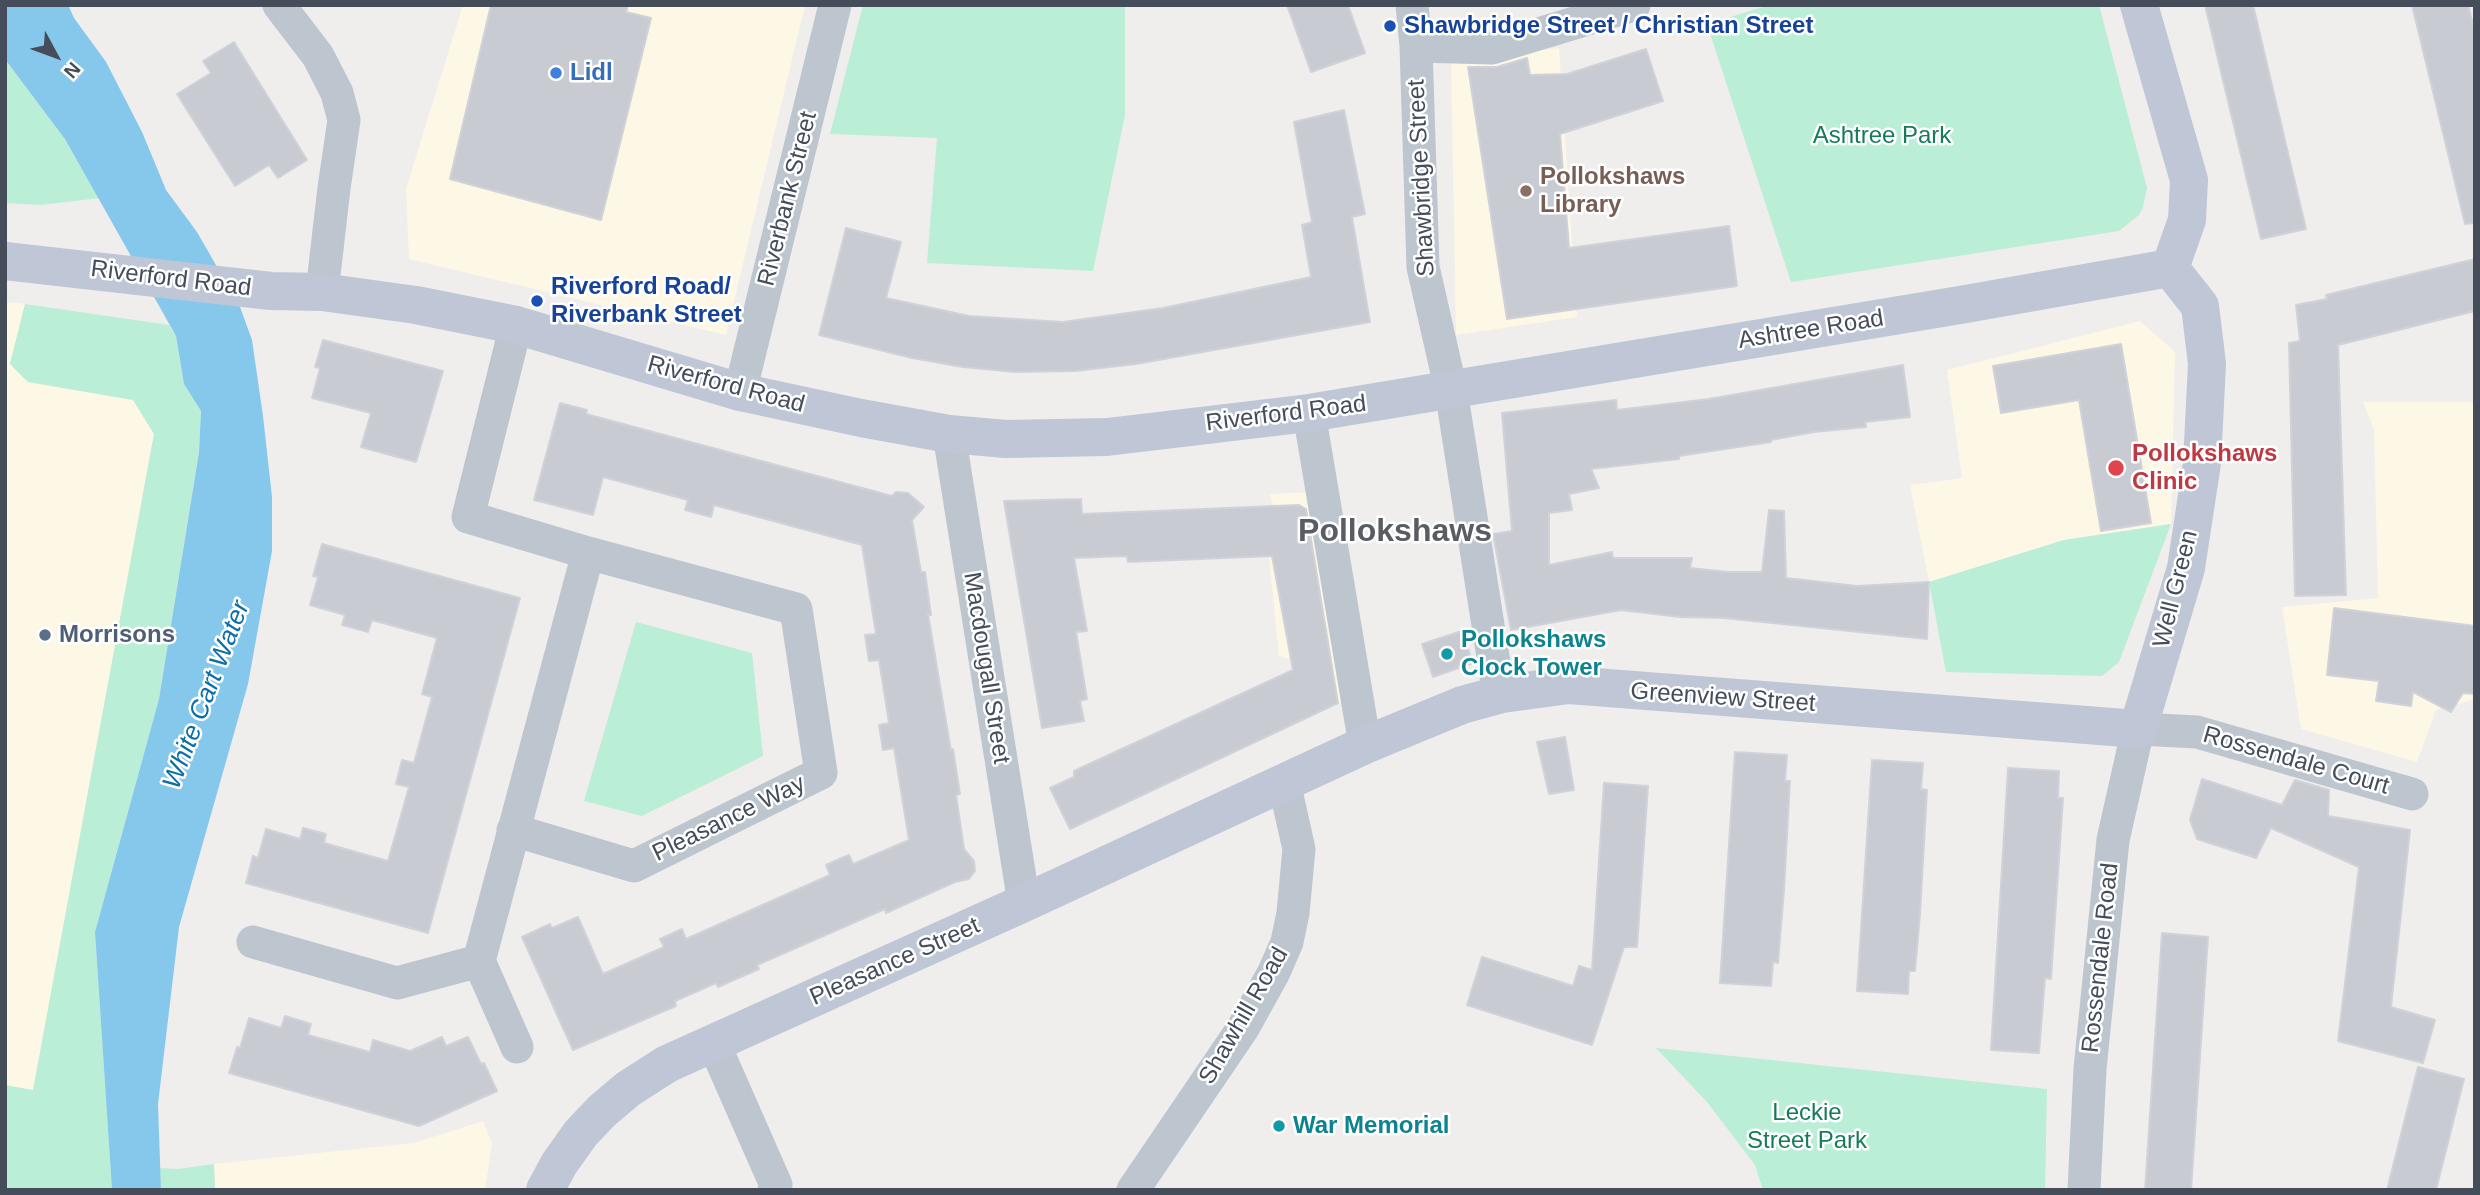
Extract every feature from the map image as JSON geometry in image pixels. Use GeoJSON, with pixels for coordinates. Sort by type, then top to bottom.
{"type":"FeatureCollection","features":[{"type":"Feature","properties":{"kind":"street"},"geometry":{"type":"LineString","coordinates":[[279,5],[318,56],[337,93],[344,120],[322,292]]}},
{"type":"Feature","properties":{"kind":"street","name":"Riverbank Street"},"geometry":{"type":"LineString","coordinates":[[740,392],[835,5]]}},
{"type":"Feature","properties":{"kind":"street","name":"Shawbridge Street"},"geometry":{"type":"LineString","coordinates":[[1412,5],[1416,46],[1423,267],[1451,390],[1499,695]]}},
{"type":"Feature","properties":{"kind":"street"},"geometry":{"type":"LineString","coordinates":[[1416,46],[1492,48],[1634,5]]}},
{"type":"Feature","properties":{"kind":"street"},"geometry":{"type":"LineString","coordinates":[[2138,5],[2189,180],[2187,220],[2170,268]]}},
{"type":"Feature","properties":{"kind":"street","name":"Riverford Road"},"geometry":{"type":"LineString","coordinates":[[16,262],[271,291],[322,292],[416,305],[516,325],[740,392],[949,434],[1006,439],[1107,437],[1309,413],[1451,390]]}},
{"type":"Feature","properties":{"kind":"street","name":"Ashtree Road"},"geometry":{"type":"LineString","coordinates":[[1451,390],[1947,308],[2170,268]]}},
{"type":"Feature","properties":{"kind":"street","name":"Well Green"},"geometry":{"type":"LineString","coordinates":[[2138,729],[2186,568],[2202,463],[2207,365],[2200,306],[2170,268]]}},
{"type":"Feature","properties":{"kind":"street","name":"Pleasance Way"},"geometry":{"type":"LineString","coordinates":[[513,830],[634,866],[821,773],[796,609],[588,553],[468,517],[516,325]]}},
{"type":"Feature","properties":{"kind":"street"},"geometry":{"type":"LineString","coordinates":[[1309,413],[1365,745]]}},
{"type":"Feature","properties":{"kind":"street","name":"Macdougall Street"},"geometry":{"type":"LineString","coordinates":[[949,434],[1024,903]]}},
{"type":"Feature","properties":{"kind":"street"},"geometry":{"type":"LineString","coordinates":[[517,1047],[479,961],[588,553]]}},
{"type":"Feature","properties":{"kind":"street","name":"Greenview Street"},"geometry":{"type":"LineString","coordinates":[[1284,782],[1462,705],[1499,695],[1569,685],[2138,729]]}},
{"type":"Feature","properties":{"kind":"street","name":"Rossendale Court"},"geometry":{"type":"LineString","coordinates":[[2138,729],[2197,732],[2412,794]]}},
{"type":"Feature","properties":{"kind":"street","name":"Rossendale Road"},"geometry":{"type":"LineString","coordinates":[[2084,1190],[2090,1069],[2113,840],[2138,729]]}},
{"type":"Feature","properties":{"kind":"street","name":"Pleasance Street"},"geometry":{"type":"LineString","coordinates":[[545,1190],[581,1133],[602,1111],[628,1089],[667,1064],[1284,782]]}},
{"type":"Feature","properties":{"kind":"street","name":"Shawhill Road"},"geometry":{"type":"LineString","coordinates":[[1133,1190],[1242,1028],[1274,972],[1287,942],[1293,913],[1299,849],[1284,782]]}},
{"type":"Feature","properties":{"kind":"street"},"geometry":{"type":"LineString","coordinates":[[253,942],[397,983],[479,961]]}},
{"type":"Feature","properties":{"kind":"street"},"geometry":{"type":"LineString","coordinates":[[714,1044],[776,1185],[774,1190]]}},
{"type":"Feature","properties":{"kind":"shaded area"},"geometry":{"type":"Polygon","coordinates":[[[463,5],[805,5],[726,335],[409,259],[406,189],[463,5]]]}},
{"type":"Feature","properties":{"kind":"shaded area","name":"Pollokshaws Library"},"geometry":{"type":"Polygon","coordinates":[[[1559,48],[1577,317],[1456,335],[1451,59],[1559,48]]]}},
{"type":"Feature","properties":{"kind":"shaded area"},"geometry":{"type":"Polygon","coordinates":[[[5,302],[25,304],[10,364],[28,382],[133,400],[154,434],[33,1091],[5,1085],[5,302]]]}},
{"type":"Feature","properties":{"kind":"shaded area"},"geometry":{"type":"Polygon","coordinates":[[[2140,321],[2175,352],[2171,524],[2064,540],[1929,582],[1910,485],[1962,478],[1947,370],[2140,321]]]}},
{"type":"Feature","properties":{"kind":"shaded area"},"geometry":{"type":"Polygon","coordinates":[[[2363,402],[2475,402],[2475,699],[2436,710],[2417,762],[2301,729],[2282,607],[2378,598],[2374,429],[2363,402]]]}},
{"type":"Feature","properties":{"kind":"shaded area"},"geometry":{"type":"Polygon","coordinates":[[[1312,492],[1342,701],[1335,705],[1316,666],[1279,656],[1269,557],[1274,506],[1269,494],[1312,492]]]}},
{"type":"Feature","properties":{"kind":"shaded area"},"geometry":{"type":"Polygon","coordinates":[[[483,1121],[492,1143],[485,1190],[215,1190],[214,1164],[414,1143],[483,1121]]]}},
{"type":"Feature","properties":{"kind":"green space"},"geometry":{"type":"Polygon","coordinates":[[[5,5],[68,5],[74,18],[106,62],[142,132],[166,190],[41,205],[5,203],[5,5]]]}},
{"type":"Feature","properties":{"kind":"green space"},"geometry":{"type":"Polygon","coordinates":[[[863,5],[1125,5],[1125,115],[1093,271],[927,263],[937,138],[830,134],[863,5]]]}},
{"type":"Feature","properties":{"kind":"green space","name":"Ashtree Park"},"geometry":{"type":"Polygon","coordinates":[[[1770,5],[2099,5],[2147,188],[2139,215],[2119,231],[1791,282],[1707,24],[1770,5]]]}},
{"type":"Feature","properties":{"kind":"green space"},"geometry":{"type":"Polygon","coordinates":[[[25,304],[169,325],[176,336],[184,384],[201,411],[199,451],[159,699],[95,932],[112,1190],[5,1190],[5,1085],[33,1090],[154,434],[133,400],[28,382],[10,364],[25,304]]]}},
{"type":"Feature","properties":{"kind":"green space"},"geometry":{"type":"Polygon","coordinates":[[[2171,524],[2119,662],[2102,676],[1946,672],[1929,582],[2064,540],[2171,524]]]}},
{"type":"Feature","properties":{"kind":"green space"},"geometry":{"type":"Polygon","coordinates":[[[636,622],[752,653],[763,756],[642,816],[584,801],[636,622]]]}},
{"type":"Feature","properties":{"kind":"green space","name":"Leckie Street Park"},"geometry":{"type":"Polygon","coordinates":[[[1656,1048],[2047,1089],[2045,1190],[1763,1190],[1755,1165],[1707,1102],[1656,1048]]]}},
{"type":"Feature","properties":{"kind":"green space"},"geometry":{"type":"Polygon","coordinates":[[[214,1164],[215,1190],[161,1190],[160,1168],[178,1169],[214,1164]]]}},
{"type":"Feature","properties":{"kind":"water","name":"White Cart Water"},"geometry":{"type":"Polygon","coordinates":[[[5,5],[68,5],[74,18],[106,62],[142,132],[166,190],[197,232],[240,307],[252,340],[263,416],[272,497],[272,551],[248,684],[179,927],[158,1104],[161,1190],[112,1190],[95,932],[159,699],[199,452],[201,411],[184,384],[176,336],[65,139],[5,59],[5,5]]]}},
{"type":"Feature","properties":{"kind":"building","name":"Lidl"},"geometry":{"type":"Polygon","coordinates":[[[491,5],[628,5],[626,12],[651,18],[601,220],[450,179],[491,5]]]}},
{"type":"Feature","properties":{"kind":"building"},"geometry":{"type":"Polygon","coordinates":[[[1287,5],[1348,5],[1365,53],[1311,72],[1287,5]]]}},
{"type":"Feature","properties":{"kind":"building"},"geometry":{"type":"Polygon","coordinates":[[[2205,5],[2253,5],[2306,229],[2261,239],[2205,5]]]}},
{"type":"Feature","properties":{"kind":"building"},"geometry":{"type":"Polygon","coordinates":[[[2412,5],[2468,5],[2475,32],[2475,223],[2465,224],[2412,5]]]}},
{"type":"Feature","properties":{"kind":"building"},"geometry":{"type":"Polygon","coordinates":[[[234,42],[307,160],[278,178],[269,165],[235,186],[177,94],[211,73],[203,61],[234,42]]]}},
{"type":"Feature","properties":{"kind":"building"},"geometry":{"type":"Polygon","coordinates":[[[1646,49],[1663,101],[1560,134],[1569,248],[1729,226],[1737,286],[1507,319],[1468,67],[1497,67],[1527,58],[1530,75],[1567,74],[1646,49]]]}},
{"type":"Feature","properties":{"kind":"building"},"geometry":{"type":"Polygon","coordinates":[[[1344,110],[1365,214],[1352,217],[1370,322],[1136,364],[1075,371],[1015,372],[963,367],[912,358],[819,335],[846,228],[901,242],[886,298],[969,316],[1063,322],[1163,308],[1311,277],[1302,225],[1312,222],[1294,122],[1344,110]]]}},
{"type":"Feature","properties":{"kind":"building"},"geometry":{"type":"Polygon","coordinates":[[[2475,259],[2475,311],[2338,345],[2346,595],[2295,596],[2289,343],[2300,341],[2296,305],[2327,299],[2326,295],[2475,259]]]}},
{"type":"Feature","properties":{"kind":"building"},"geometry":{"type":"Polygon","coordinates":[[[323,340],[443,371],[416,462],[361,447],[371,413],[312,398],[320,368],[315,367],[323,340]]]}},
{"type":"Feature","properties":{"kind":"building","name":"Pollokshaws Clinic"},"geometry":{"type":"Polygon","coordinates":[[[2121,344],[2151,523],[2101,531],[2079,400],[2001,413],[1993,366],[2121,344]]]}},
{"type":"Feature","properties":{"kind":"building"},"geometry":{"type":"Polygon","coordinates":[[[1903,365],[1910,417],[1865,422],[1866,427],[1814,432],[1771,442],[1679,456],[1679,459],[1591,469],[1599,488],[1569,494],[1572,510],[1549,513],[1549,565],[1612,552],[1613,558],[1692,558],[1690,568],[1762,572],[1769,510],[1784,511],[1786,578],[1857,586],[1929,582],[1927,639],[1621,610],[1511,630],[1493,534],[1512,531],[1502,413],[1616,400],[1617,410],[1709,399],[1903,365]]]}},
{"type":"Feature","properties":{"kind":"building"},"geometry":{"type":"Polygon","coordinates":[[[560,403],[587,410],[586,414],[892,496],[896,492],[908,493],[924,507],[912,520],[921,572],[925,572],[931,615],[928,614],[951,751],[953,749],[964,849],[974,861],[975,871],[969,879],[955,882],[886,913],[885,909],[757,965],[759,969],[718,987],[716,983],[675,1001],[676,1006],[573,1050],[522,937],[550,924],[552,928],[578,917],[603,974],[664,947],[660,939],[682,929],[686,939],[830,875],[826,865],[837,860],[849,855],[853,864],[909,840],[894,748],[883,750],[879,725],[889,723],[879,660],[869,661],[865,635],[876,634],[862,545],[714,505],[711,517],[685,510],[688,500],[603,477],[593,515],[534,500],[560,403]]]}},
{"type":"Feature","properties":{"kind":"building"},"geometry":{"type":"Polygon","coordinates":[[[1081,499],[1082,514],[1299,505],[1306,509],[1338,703],[1070,829],[1050,788],[1074,777],[1074,771],[1293,670],[1272,556],[1128,562],[1127,556],[1074,558],[1087,631],[1076,632],[1087,699],[1080,701],[1084,721],[1042,728],[1004,501],[1081,499]]]}},
{"type":"Feature","properties":{"kind":"building"},"geometry":{"type":"Polygon","coordinates":[[[322,544],[520,598],[428,933],[246,883],[253,856],[258,858],[266,829],[300,839],[303,828],[326,834],[324,843],[388,861],[409,787],[396,784],[402,760],[414,763],[432,697],[422,694],[437,638],[372,620],[368,632],[342,625],[345,615],[310,605],[318,577],[313,576],[322,544]]]}},
{"type":"Feature","properties":{"kind":"building"},"geometry":{"type":"Polygon","coordinates":[[[2334,608],[2475,626],[2475,694],[2463,693],[2451,712],[2413,692],[2411,706],[2376,701],[2379,681],[2327,675],[2334,608]]]}},
{"type":"Feature","properties":{"kind":"building","name":"Pollokshaws Clock Tower"},"geometry":{"type":"Polygon","coordinates":[[[1462,631],[1473,663],[1433,677],[1422,644],[1462,631]]]}},
{"type":"Feature","properties":{"kind":"building"},"geometry":{"type":"Polygon","coordinates":[[[1565,737],[1574,790],[1549,794],[1537,742],[1565,737]]]}},
{"type":"Feature","properties":{"kind":"building"},"geometry":{"type":"Polygon","coordinates":[[[1735,752],[1787,755],[1785,781],[1790,781],[1784,890],[1778,963],[1773,962],[1771,986],[1720,983],[1735,752]]]}},
{"type":"Feature","properties":{"kind":"building"},"geometry":{"type":"Polygon","coordinates":[[[1872,760],[1923,763],[1921,789],[1927,790],[1920,914],[1915,971],[1909,971],[1908,994],[1857,991],[1872,760]]]}},
{"type":"Feature","properties":{"kind":"building"},"geometry":{"type":"Polygon","coordinates":[[[2008,768],[2059,771],[2058,798],[2063,798],[2051,979],[2045,978],[2039,1053],[1991,1050],[2008,768]]]}},
{"type":"Feature","properties":{"kind":"building"},"geometry":{"type":"Polygon","coordinates":[[[2202,779],[2282,805],[2295,780],[2329,790],[2328,816],[2410,830],[2391,1007],[2435,1020],[2423,1063],[2338,1041],[2359,867],[2271,828],[2256,858],[2197,839],[2190,820],[2202,779]]]}},
{"type":"Feature","properties":{"kind":"building"},"geometry":{"type":"Polygon","coordinates":[[[1604,783],[1648,786],[1637,947],[1624,947],[1592,1045],[1467,1005],[1482,957],[1573,986],[1579,966],[1592,970],[1604,783]]]}},
{"type":"Feature","properties":{"kind":"building"},"geometry":{"type":"Polygon","coordinates":[[[2162,933],[2208,937],[2191,1190],[2145,1190],[2162,933]]]}},
{"type":"Feature","properties":{"kind":"building"},"geometry":{"type":"Polygon","coordinates":[[[285,1016],[311,1024],[308,1035],[370,1052],[373,1040],[410,1051],[442,1037],[446,1046],[468,1037],[497,1091],[419,1126],[229,1073],[249,1018],[281,1028],[285,1016]]]}},
{"type":"Feature","properties":{"kind":"building"},"geometry":{"type":"Polygon","coordinates":[[[2418,1067],[2464,1079],[2436,1190],[2387,1190],[2418,1067]]]}},
{"type":"Feature","properties":{"kind":"place","name":"Shawbridge Street / Christian Street"},"geometry":{"type":"Point","coordinates":[1390,26]}},
{"type":"Feature","properties":{"kind":"place","name":"Lidl"},"geometry":{"type":"Point","coordinates":[556,73]}},
{"type":"Feature","properties":{"kind":"place","name":"Pollokshaws Library"},"geometry":{"type":"Point","coordinates":[1526,191]}},
{"type":"Feature","properties":{"kind":"place","name":"Riverford Road/ Riverbank Street"},"geometry":{"type":"Point","coordinates":[537,301]}},
{"type":"Feature","properties":{"kind":"place","name":"Pollokshaws Clinic"},"geometry":{"type":"Point","coordinates":[2116,468]}},
{"type":"Feature","properties":{"kind":"place","name":"Morrisons"},"geometry":{"type":"Point","coordinates":[45,635]}},
{"type":"Feature","properties":{"kind":"place","name":"Pollokshaws Clock Tower"},"geometry":{"type":"Point","coordinates":[1447,654]}},
{"type":"Feature","properties":{"kind":"place","name":"War Memorial"},"geometry":{"type":"Point","coordinates":[1279,1126]}},
{"type":"Feature","properties":{"kind":"district","name":"Pollokshaws"},"geometry":{"type":"Point","coordinates":[1395,532]}}]}
